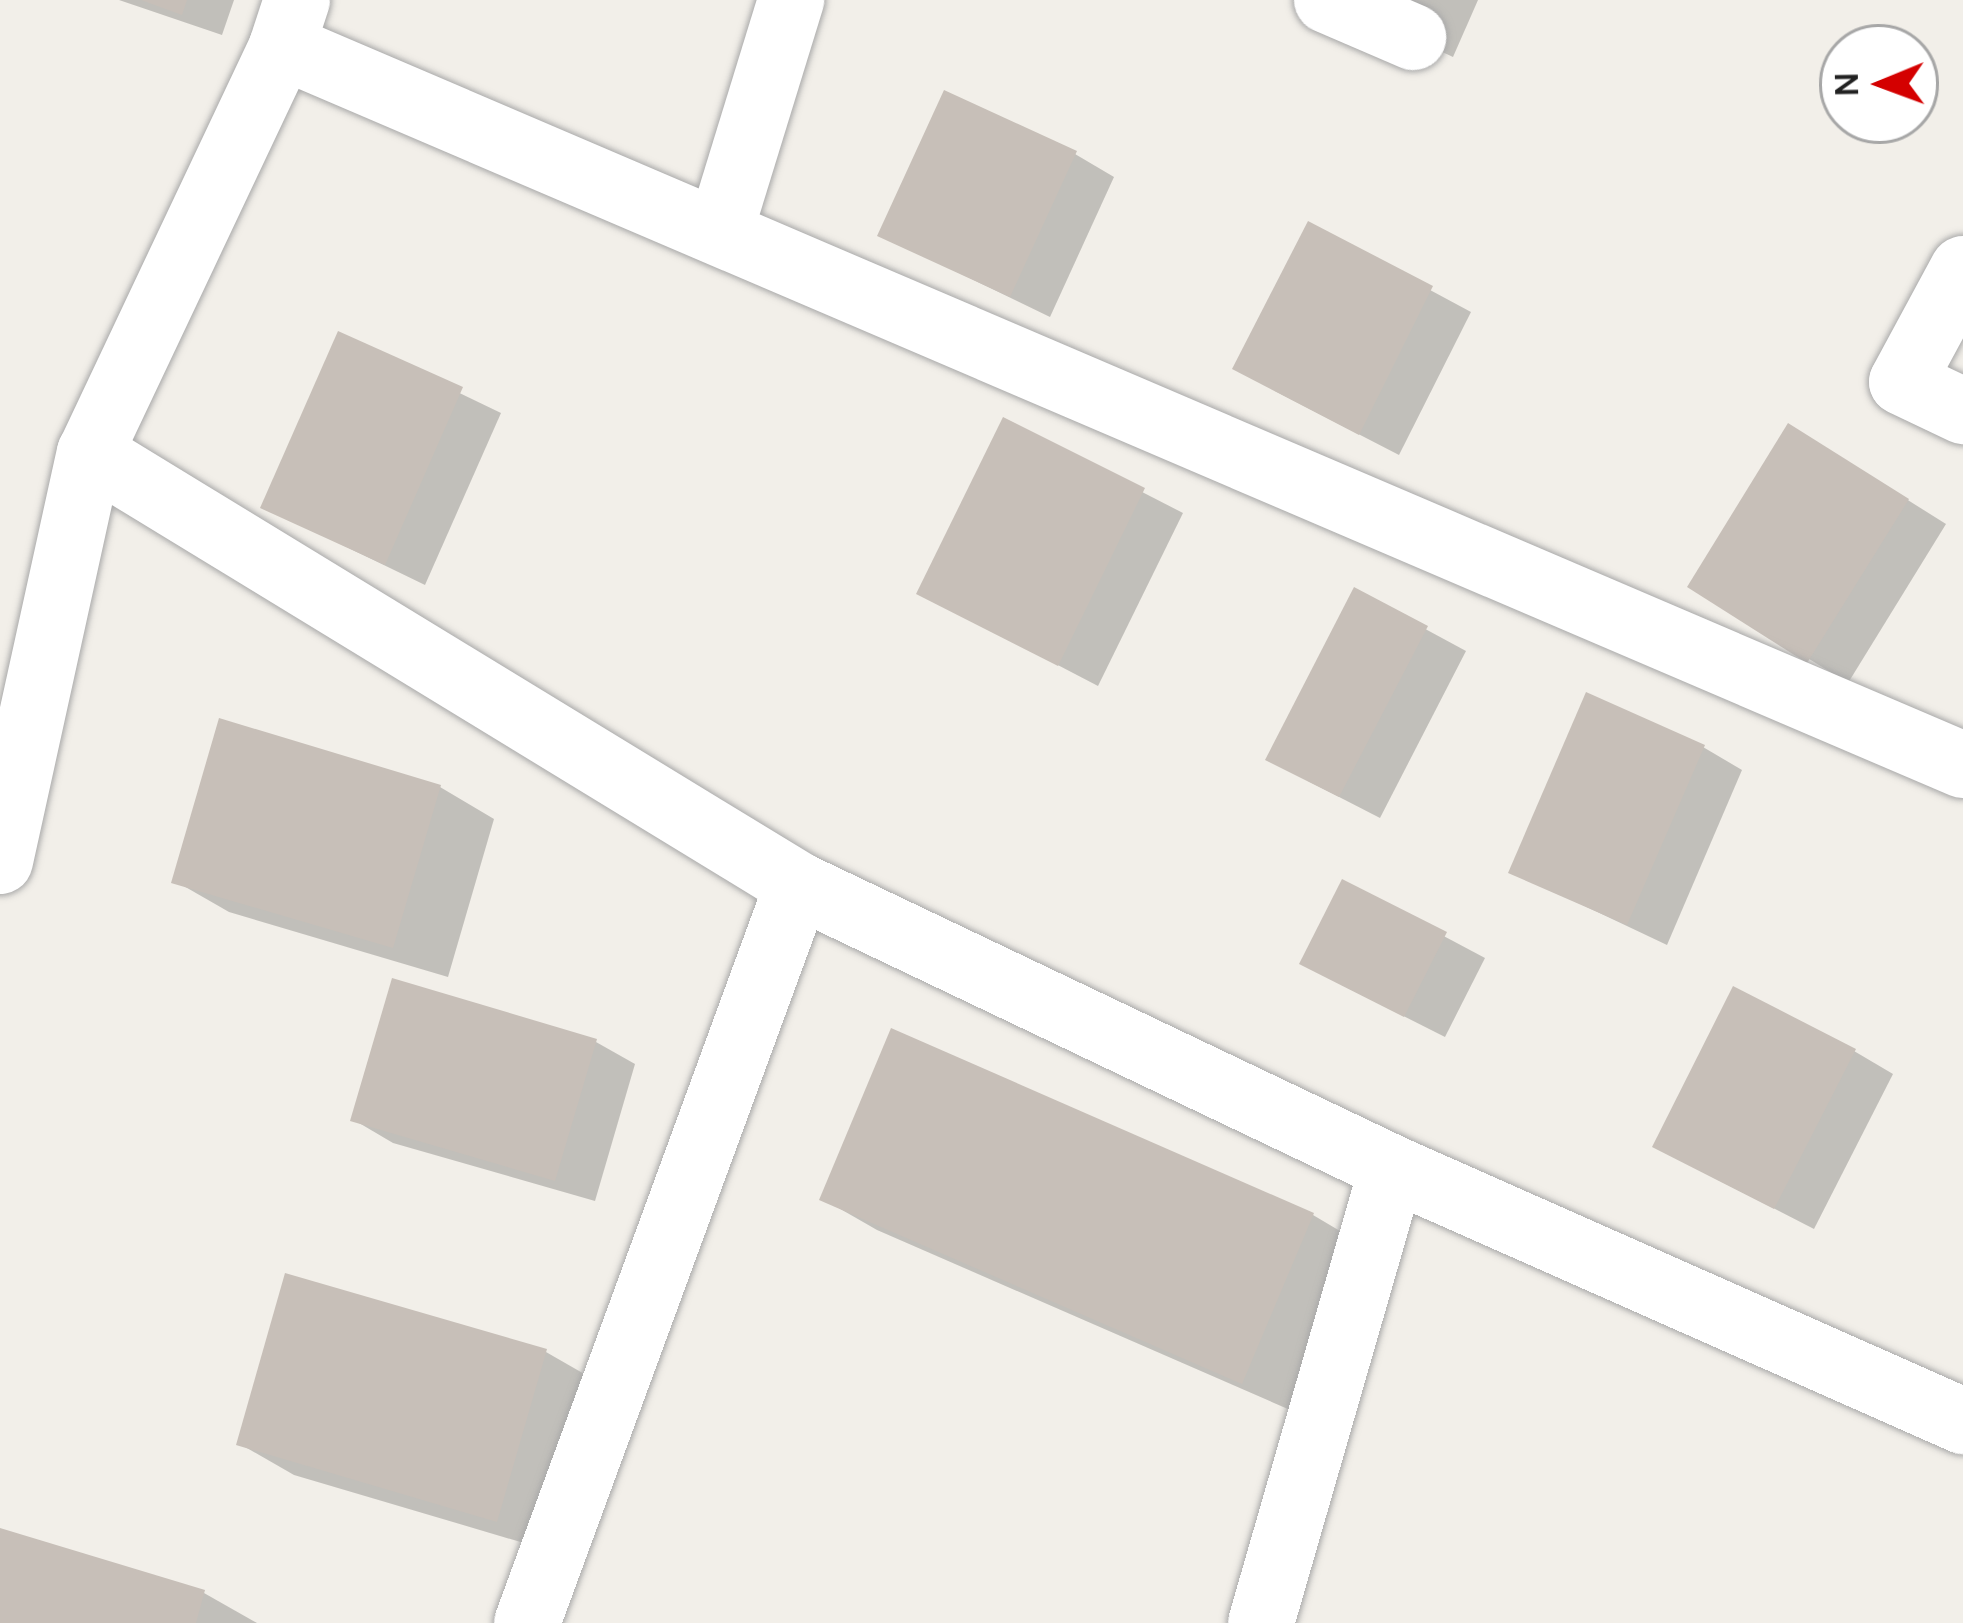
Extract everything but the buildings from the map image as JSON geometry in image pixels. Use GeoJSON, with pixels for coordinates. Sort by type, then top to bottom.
{"type":"FeatureCollection","features":[{"type":"Feature","properties":{"kind":"street"},"geometry":{"type":"LineString","coordinates":[[721,228],[791,0]]}},
{"type":"Feature","properties":{"kind":"street"},"geometry":{"type":"LineString","coordinates":[[1327,0],[1413,37]]}},
{"type":"Feature","properties":{"kind":"street"},"geometry":{"type":"LineString","coordinates":[[0,861],[90,452],[290,23],[721,228],[1963,765]]}},
{"type":"Feature","properties":{"kind":"street"},"geometry":{"type":"LineString","coordinates":[[1963,269],[1902,382],[1963,411]]}},
{"type":"Feature","properties":{"kind":"street"},"geometry":{"type":"LineString","coordinates":[[90,452],[798,885],[1392,1168],[1963,1421]]}},
{"type":"Feature","properties":{"kind":"street"},"geometry":{"type":"LineString","coordinates":[[527,1623],[798,885]]}},
{"type":"Feature","properties":{"kind":"street"},"geometry":{"type":"LineString","coordinates":[[1262,1623],[1392,1168]]}}]}
